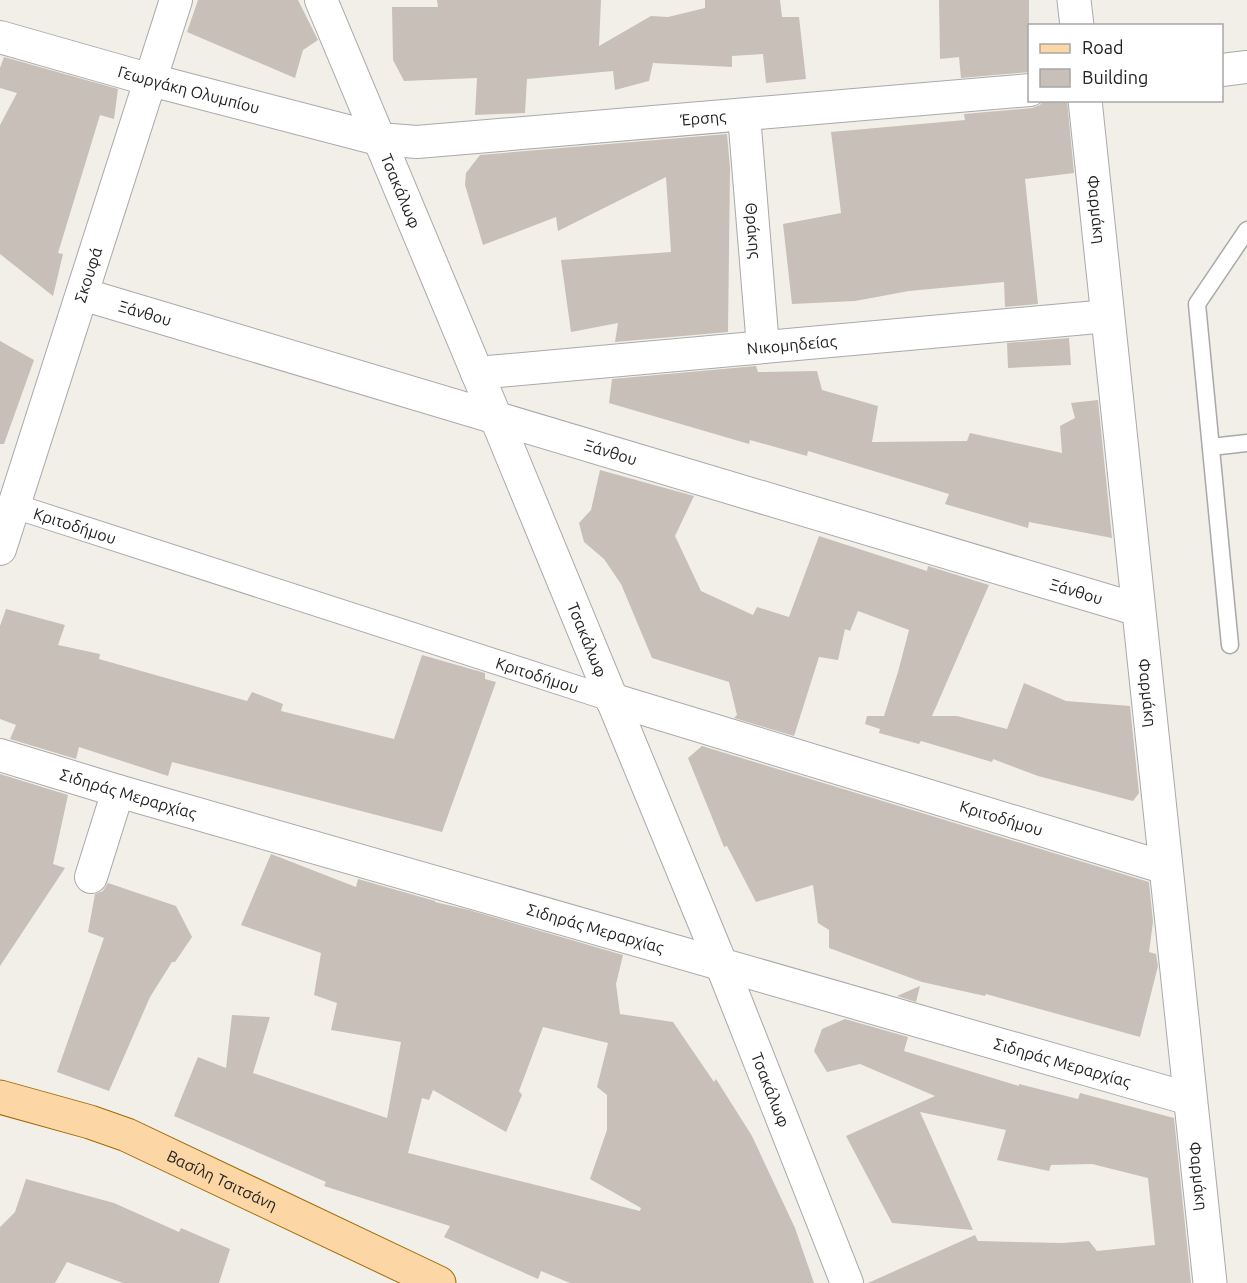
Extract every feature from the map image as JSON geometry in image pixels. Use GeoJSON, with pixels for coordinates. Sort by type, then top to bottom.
{"type":"FeatureCollection","features":[{"type":"Feature","properties":{"kind":"main road","name":"Βασίλη Τσιτσάνη"},"geometry":{"type":"LineString","coordinates":[[0,1097],[90,1122],[127,1135],[436,1282]]}},
{"type":"Feature","properties":{"kind":"street","name":"Σκουφά"},"geometry":{"type":"LineString","coordinates":[[0,549],[176,0]]}},
{"type":"Feature","properties":{"kind":"street","name":"Τσακάλωφ"},"geometry":{"type":"LineString","coordinates":[[321,0],[722,966],[847,1283]]}},
{"type":"Feature","properties":{"kind":"street"},"geometry":{"type":"LineString","coordinates":[[1074,0],[1077,24]]}},
{"type":"Feature","properties":{"kind":"street","name":"Γεωργάκη Ολυμπίου"},"geometry":{"type":"LineString","coordinates":[[0,37],[151,80],[378,139]]}},
{"type":"Feature","properties":{"kind":"street"},"geometry":{"type":"LineString","coordinates":[[1223,70],[1247,67]]}},
{"type":"Feature","properties":{"kind":"street","name":"Έρσης"},"geometry":{"type":"LineString","coordinates":[[378,139],[417,142],[1028,90]]}},
{"type":"Feature","properties":{"kind":"street","name":"Φαρμάκη"},"geometry":{"type":"LineString","coordinates":[[1085,102],[1210,1283]]}},
{"type":"Feature","properties":{"kind":"street","name":"Θράκης"},"geometry":{"type":"LineString","coordinates":[[744,114],[763,347]]}},
{"type":"Feature","properties":{"kind":"street","name":"Ξάνθου"},"geometry":{"type":"LineString","coordinates":[[82,294],[1139,610]]}},
{"type":"Feature","properties":{"kind":"street","name":"Νικομηδείας"},"geometry":{"type":"LineString","coordinates":[[477,373],[1108,316]]}},
{"type":"Feature","properties":{"kind":"street","name":"Κριτοδήμου"},"geometry":{"type":"LineString","coordinates":[[14,506],[611,699],[1166,868]]}},
{"type":"Feature","properties":{"kind":"street","name":"Σιδηράς Μεραρχίας"},"geometry":{"type":"LineString","coordinates":[[0,755],[722,966],[1190,1099]]}},
{"type":"Feature","properties":{"kind":"street"},"geometry":{"type":"LineString","coordinates":[[91,878],[118,791]]}},
{"type":"Feature","properties":{"kind":"lane"},"geometry":{"type":"LineString","coordinates":[[1230,645],[1197,304],[1247,230]]}},
{"type":"Feature","properties":{"kind":"lane"},"geometry":{"type":"LineString","coordinates":[[1211,447],[1247,443]]}},
{"type":"Feature","properties":{"kind":"building"},"geometry":{"type":"Polygon","coordinates":[[[198,0],[298,0],[318,40],[303,50],[295,78],[187,32],[198,0]]]}},
{"type":"Feature","properties":{"kind":"building"},"geometry":{"type":"Polygon","coordinates":[[[437,0],[601,0],[599,46],[651,16],[668,17],[705,8],[705,0],[780,0],[782,17],[799,17],[806,79],[766,83],[763,54],[732,56],[732,67],[653,63],[649,81],[615,90],[613,71],[527,79],[525,113],[475,115],[477,78],[404,81],[393,60],[392,7],[438,7],[437,0]]]}},
{"type":"Feature","properties":{"kind":"building"},"geometry":{"type":"Polygon","coordinates":[[[939,0],[1029,0],[1028,72],[961,78],[959,57],[940,59],[939,0]]]}},
{"type":"Feature","properties":{"kind":"building"},"geometry":{"type":"Polygon","coordinates":[[[4,57],[118,89],[114,119],[100,115],[58,253],[63,254],[53,296],[0,254],[0,125],[17,93],[0,88],[0,68],[4,57]]]}},
{"type":"Feature","properties":{"kind":"building"},"geometry":{"type":"Polygon","coordinates":[[[1042,102],[1067,102],[1074,173],[1025,179],[1038,304],[1005,307],[1004,282],[909,291],[855,301],[792,304],[783,224],[841,213],[831,132],[965,120],[964,114],[1032,108],[1042,102]]]}},
{"type":"Feature","properties":{"kind":"building"},"geometry":{"type":"Polygon","coordinates":[[[727,134],[730,168],[728,332],[615,342],[618,323],[571,332],[561,260],[671,252],[666,177],[558,231],[556,217],[483,245],[465,185],[466,173],[480,155],[727,134]]]}},
{"type":"Feature","properties":{"kind":"building"},"geometry":{"type":"Polygon","coordinates":[[[1069,338],[1071,365],[1008,368],[1007,343],[1069,338]]]}},
{"type":"Feature","properties":{"kind":"building"},"geometry":{"type":"Polygon","coordinates":[[[0,341],[34,360],[4,444],[0,444],[0,341]]]}},
{"type":"Feature","properties":{"kind":"building"},"geometry":{"type":"Polygon","coordinates":[[[756,366],[758,372],[817,371],[822,390],[878,406],[872,442],[967,441],[970,433],[1062,453],[1060,426],[1075,418],[1071,403],[1098,400],[1112,538],[1029,522],[1028,528],[945,504],[949,494],[808,451],[807,456],[750,440],[749,444],[609,403],[612,379],[756,366]]]}},
{"type":"Feature","properties":{"kind":"building"},"geometry":{"type":"Polygon","coordinates":[[[600,470],[694,496],[675,536],[701,591],[753,615],[757,607],[789,617],[819,536],[927,571],[928,566],[989,585],[932,716],[957,716],[1007,729],[1024,683],[1066,701],[1130,706],[1139,793],[1133,801],[1038,776],[993,759],[992,762],[921,741],[919,744],[879,733],[880,729],[865,724],[867,716],[884,716],[909,630],[858,611],[850,631],[845,629],[838,660],[819,657],[794,736],[734,718],[737,715],[729,682],[652,658],[621,584],[604,559],[584,542],[579,523],[591,510],[600,470]]]}},
{"type":"Feature","properties":{"kind":"building"},"geometry":{"type":"Polygon","coordinates":[[[6,609],[65,625],[58,645],[100,654],[99,659],[247,701],[252,692],[283,704],[281,711],[394,739],[422,655],[485,673],[485,679],[496,682],[442,832],[172,762],[168,776],[79,747],[76,759],[10,739],[16,725],[0,719],[0,626],[6,609]]]}},
{"type":"Feature","properties":{"kind":"building"},"geometry":{"type":"Polygon","coordinates":[[[702,746],[1149,882],[1153,922],[1149,952],[1156,954],[1158,966],[1140,1037],[986,994],[985,996],[922,982],[829,948],[829,930],[818,923],[813,885],[756,902],[727,846],[724,847],[688,758],[702,746]]]}},
{"type":"Feature","properties":{"kind":"building"},"geometry":{"type":"Polygon","coordinates":[[[0,774],[68,795],[53,864],[65,868],[0,966],[0,774]]]}},
{"type":"Feature","properties":{"kind":"building"},"geometry":{"type":"Polygon","coordinates":[[[271,854],[356,887],[358,879],[623,955],[616,984],[620,1014],[673,1022],[714,1082],[716,1079],[752,1136],[795,1228],[814,1283],[570,1283],[541,1271],[538,1279],[444,1237],[450,1226],[324,1186],[326,1182],[174,1116],[198,1057],[226,1068],[232,1015],[270,1017],[253,1073],[387,1118],[401,1042],[331,1030],[337,1003],[314,995],[321,953],[241,925],[271,854]],[[543,1027],[519,1091],[522,1095],[506,1132],[433,1090],[429,1100],[422,1098],[408,1153],[640,1211],[641,1208],[590,1179],[607,1130],[607,1095],[597,1087],[608,1043],[543,1027]]]}},
{"type":"Feature","properties":{"kind":"building"},"geometry":{"type":"Polygon","coordinates":[[[108,883],[176,906],[192,937],[175,962],[172,962],[150,997],[109,1091],[57,1072],[104,938],[88,932],[95,894],[103,891],[108,883]]]}},
{"type":"Feature","properties":{"kind":"building"},"geometry":{"type":"Polygon","coordinates":[[[920,986],[916,1002],[897,996],[920,986]]]}},
{"type":"Feature","properties":{"kind":"building"},"geometry":{"type":"Polygon","coordinates":[[[845,1019],[908,1037],[904,1051],[1019,1086],[1019,1084],[1078,1099],[1080,1093],[1174,1118],[1191,1283],[868,1283],[975,1235],[978,1241],[1062,1243],[1089,1241],[1097,1251],[1155,1245],[1148,1178],[1092,1164],[1051,1165],[1049,1171],[997,1160],[1006,1130],[920,1112],[973,1230],[892,1223],[846,1136],[935,1096],[860,1064],[827,1072],[814,1051],[822,1029],[845,1019]]]}},
{"type":"Feature","properties":{"kind":"building"},"geometry":{"type":"Polygon","coordinates":[[[26,1179],[114,1203],[179,1232],[181,1228],[230,1249],[219,1283],[123,1283],[67,1262],[55,1283],[0,1283],[0,1227],[15,1212],[26,1179]]]}}]}
